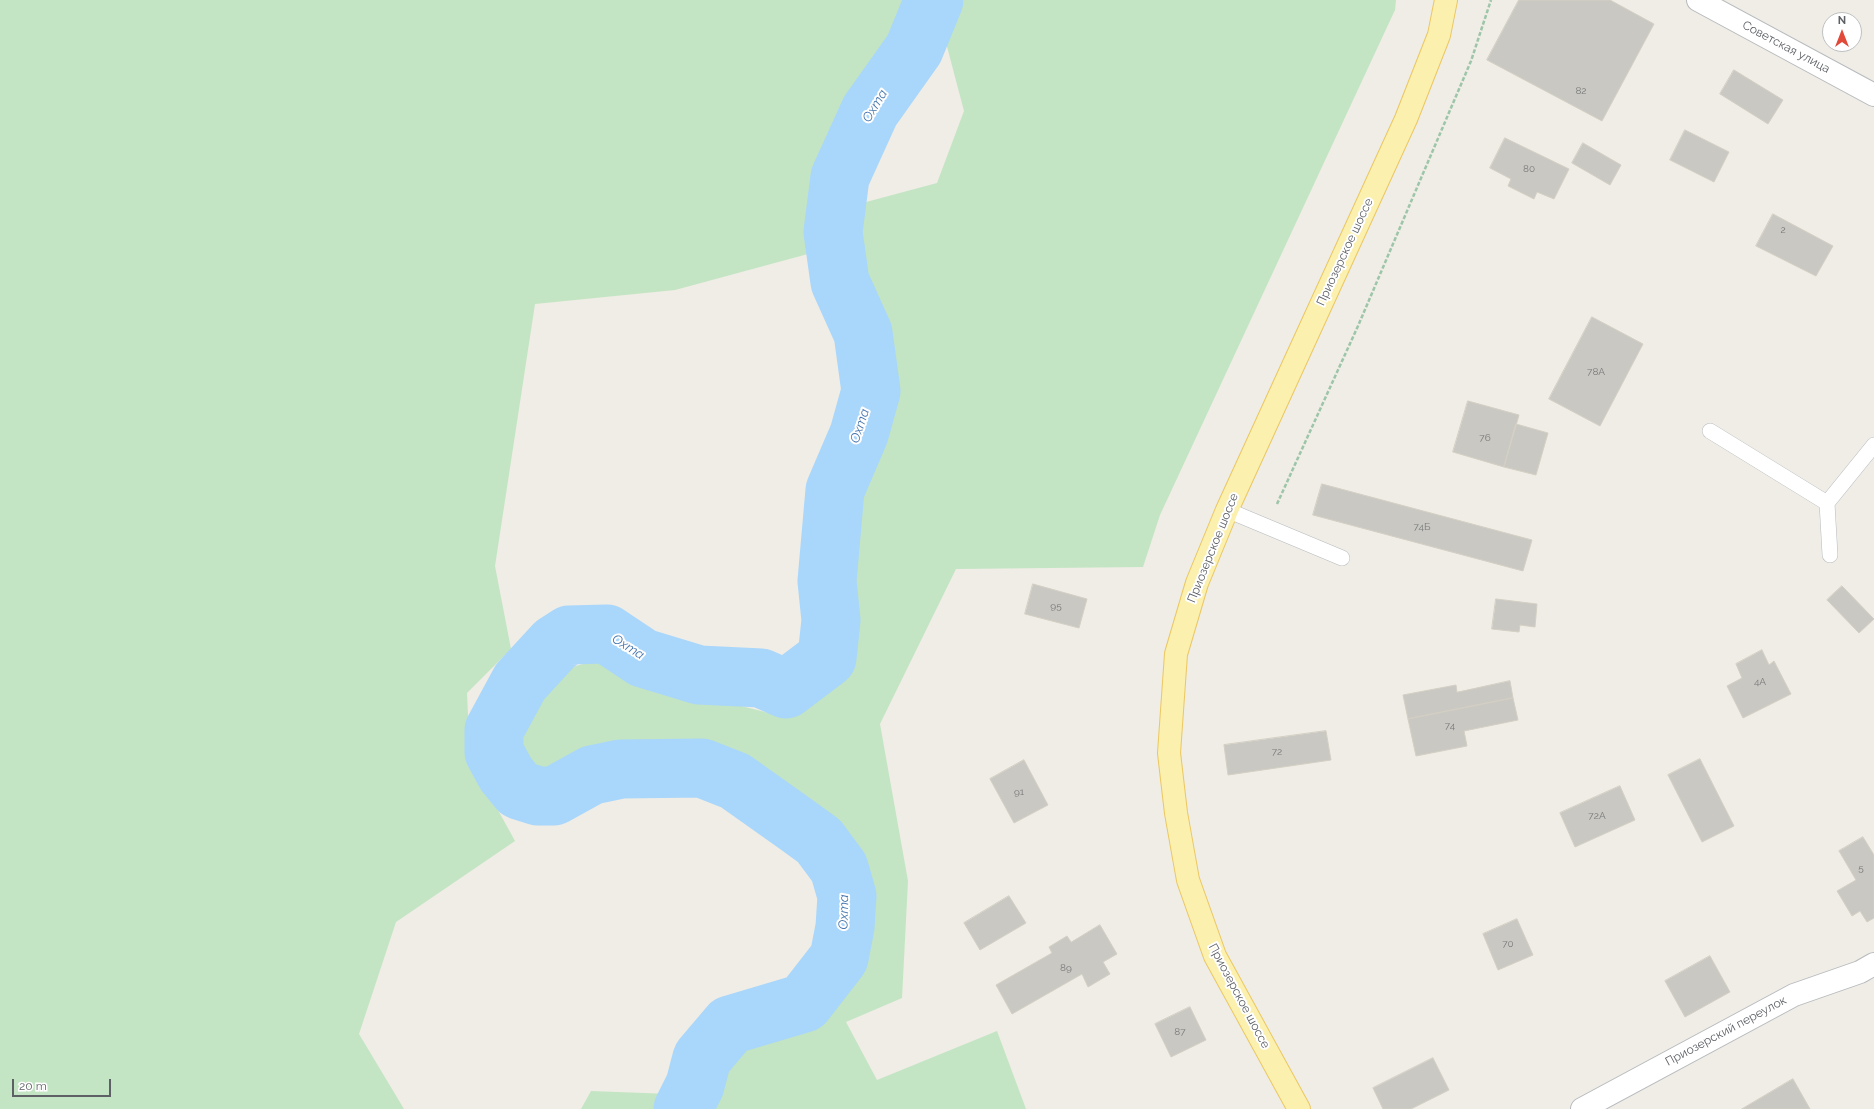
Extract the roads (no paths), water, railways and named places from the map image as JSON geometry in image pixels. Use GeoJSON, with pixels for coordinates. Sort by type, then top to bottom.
{"type":"FeatureCollection","features":[{"type":"Feature","properties":{"kind":"main road","name":"Приозерское шоссе"},"geometry":{"type":"LineString","coordinates":[[1299,1109],[1215,956],[1188,880],[1176,813],[1169,753],[1176,654],[1197,583],[1227,510],[1406,119],[1439,35],[1446,0]]}},
{"type":"Feature","properties":{"kind":"street","name":"Советская улица"},"geometry":{"type":"LineString","coordinates":[[1698,0],[1874,95]]}},
{"type":"Feature","properties":{"kind":"street","name":"Приозерский переулок"},"geometry":{"type":"LineString","coordinates":[[1582,1109],[1794,995],[1860,972],[1874,964]]}},
{"type":"Feature","properties":{"kind":"lane"},"geometry":{"type":"LineString","coordinates":[[1710,432],[1826,503]]}},
{"type":"Feature","properties":{"kind":"lane"},"geometry":{"type":"LineString","coordinates":[[1830,555],[1826,503],[1874,445]]}},
{"type":"Feature","properties":{"kind":"lane"},"geometry":{"type":"LineString","coordinates":[[1227,510],[1342,558]]}},
{"type":"Feature","properties":{"kind":"waterway","name":"Охта"},"geometry":{"type":"LineString","coordinates":[[683,1109],[695,1085],[702,1058],[730,1025],[804,1003],[839,958],[845,927],[847,896],[839,868],[819,841],[735,781],[702,768],[621,769],[592,775],[554,796],[538,796],[519,790],[506,774],[494,752],[494,730],[520,682],[555,644],[569,635],[607,634],[643,658],[699,675],[761,678],[786,689],[827,658],[831,620],[827,581],[835,490],[859,434],[871,391],[863,333],[840,282],[833,232],[840,177],[870,111],[914,49],[934,0]]}}]}
